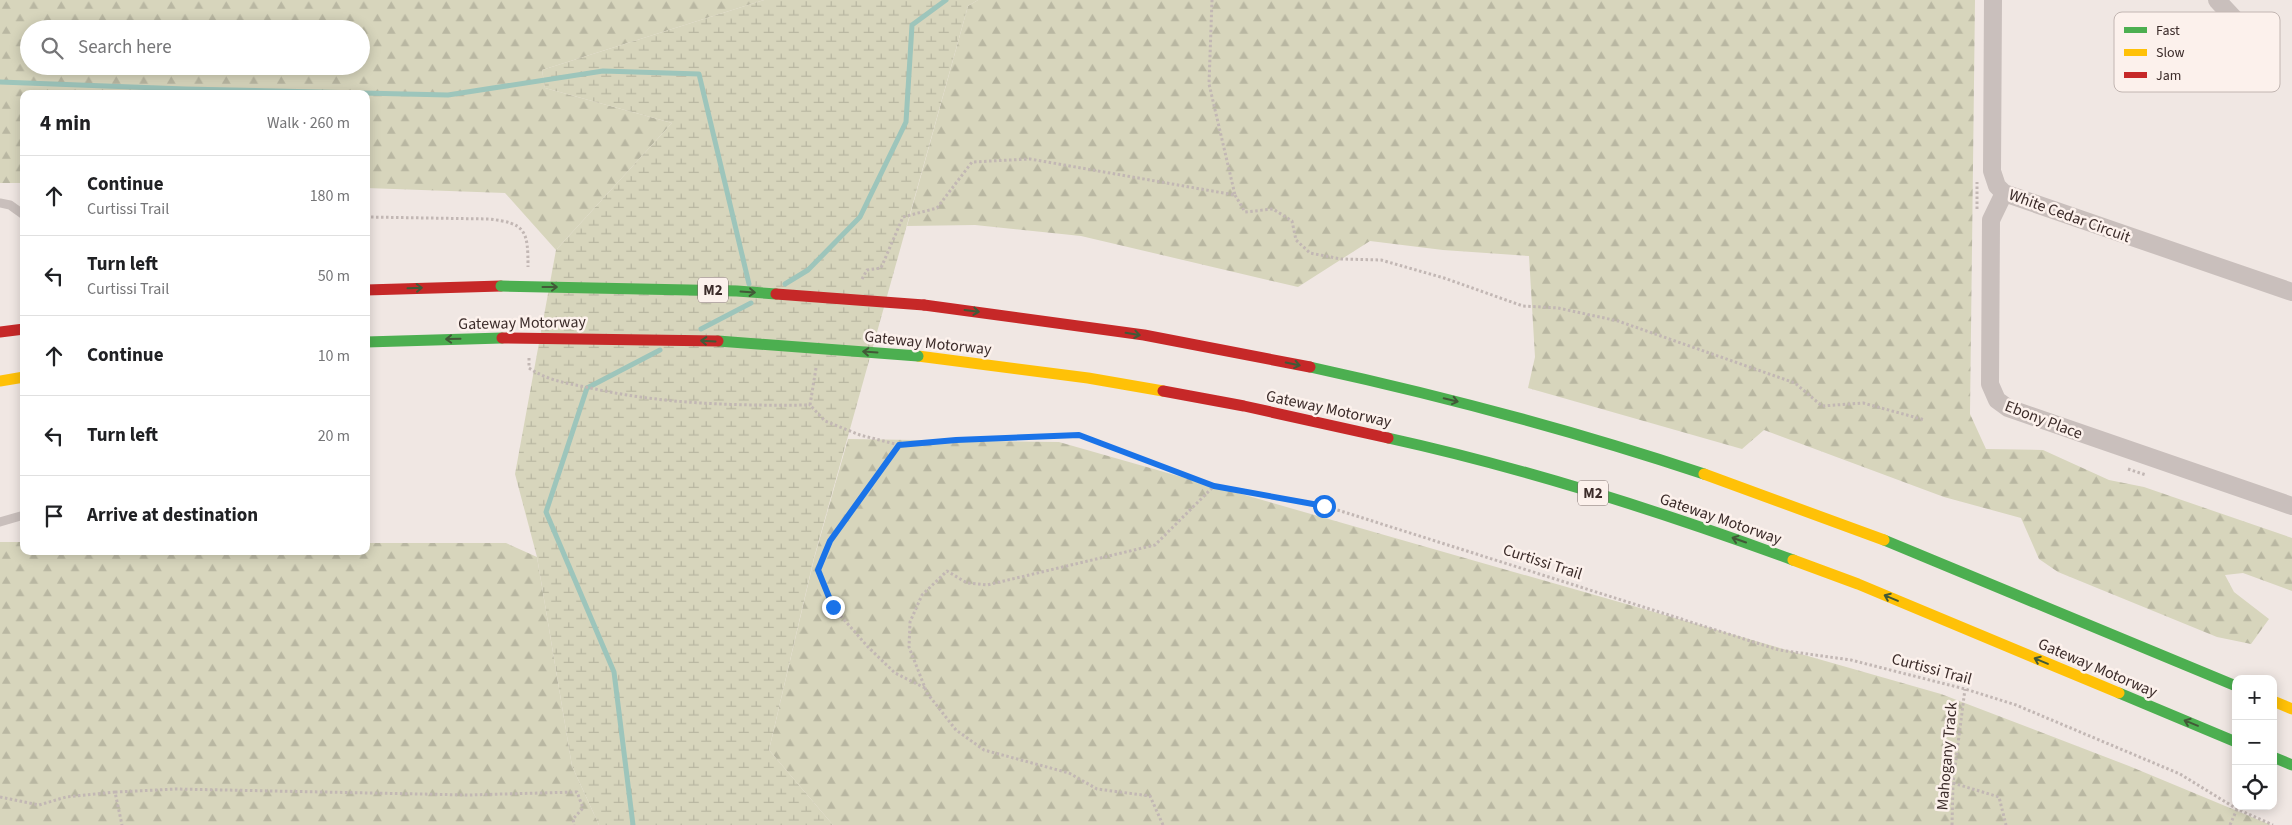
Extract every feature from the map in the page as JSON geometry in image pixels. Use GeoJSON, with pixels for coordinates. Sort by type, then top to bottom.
{"type":"FeatureCollection","features":[{"type":"Feature","properties":{"kind":"highway","name":"M2"},"geometry":{"type":"LineString","coordinates":[[370,290],[501,286],[737,291],[924,305],[1022,317],[1214,347],[1499,412],[1657,459],[1843,524],[2014,592],[2232,684]]}},
{"type":"Feature","properties":{"kind":"highway"},"geometry":{"type":"LineString","coordinates":[[6,331],[20,329]]}},
{"type":"Feature","properties":{"kind":"highway","name":"Gateway Motorway"},"geometry":{"type":"LineString","coordinates":[[370,342],[502,338],[674,339],[918,356],[1088,378],[1244,406],[1438,449],[1610,498],[1752,545],[1858,584],[2232,740]]}},
{"type":"Feature","properties":{"kind":"highway"},"geometry":{"type":"LineString","coordinates":[[0,381],[18,378]]}},
{"type":"Feature","properties":{"kind":"highway"},"geometry":{"type":"LineString","coordinates":[[2277,703],[2292,709]]}},
{"type":"Feature","properties":{"kind":"highway"},"geometry":{"type":"LineString","coordinates":[[2277,759],[2292,765]]}},
{"type":"Feature","properties":{"kind":"street","name":"White Cedar Circuit"},"geometry":{"type":"LineString","coordinates":[[1993,0],[1992,171],[1997,186],[2004,193],[2292,292]]}},
{"type":"Feature","properties":{"kind":"street"},"geometry":{"type":"LineString","coordinates":[[2217,0],[2228,12]]}},
{"type":"Feature","properties":{"kind":"street","name":"Ebony Place"},"geometry":{"type":"LineString","coordinates":[[2004,193],[1991,220],[1990,384],[1997,400],[2008,408],[2292,506]]}},
{"type":"Feature","properties":{"kind":"lane"},"geometry":{"type":"LineString","coordinates":[[0,203],[10,205],[20,212]]}},
{"type":"Feature","properties":{"kind":"lane"},"geometry":{"type":"LineString","coordinates":[[0,522],[20,516]]}},
{"type":"Feature","properties":{"kind":"path"},"geometry":{"type":"LineString","coordinates":[[1212,0],[1209,84],[1235,195],[1244,212],[1273,209],[1292,221],[1296,240],[1310,253],[1341,260],[1381,260],[1444,278],[1523,306],[1558,308],[1618,322],[1795,383],[1822,406],[1863,403],[1925,420]]}},
{"type":"Feature","properties":{"kind":"path"},"geometry":{"type":"LineString","coordinates":[[858,287],[868,270],[881,268],[903,217],[937,208],[972,162],[1030,159],[1235,195]]}},
{"type":"Feature","properties":{"kind":"path"},"geometry":{"type":"LineString","coordinates":[[1977,176],[1977,215]]}},
{"type":"Feature","properties":{"kind":"path"},"geometry":{"type":"LineString","coordinates":[[370,217],[489,219]]}},
{"type":"Feature","properties":{"kind":"path","name":"Curtissi Trail"},"geometry":{"type":"LineString","coordinates":[[817,366],[810,405],[825,421],[860,435],[899,445],[956,440],[1079,435],[1214,486],[1324,506],[1779,650],[1851,660],[1965,689],[2016,706],[2180,774],[2232,806]]}},
{"type":"Feature","properties":{"kind":"path"},"geometry":{"type":"LineString","coordinates":[[899,445],[830,541],[818,570],[833,607],[868,647],[895,673],[925,688]]}},
{"type":"Feature","properties":{"kind":"path"},"geometry":{"type":"LineString","coordinates":[[2125,467],[2134,472],[2153,477]]}},
{"type":"Feature","properties":{"kind":"path"},"geometry":{"type":"LineString","coordinates":[[1163,825],[1150,796],[1097,789],[1069,772],[984,750],[956,730],[927,693],[908,647],[910,622],[922,595],[947,571],[967,583],[987,585],[1155,545],[1214,486]]}},
{"type":"Feature","properties":{"kind":"path","name":"Mahogany Track"},"geometry":{"type":"LineString","coordinates":[[1952,825],[1953,783],[1965,689]]}},
{"type":"Feature","properties":{"kind":"path"},"geometry":{"type":"LineString","coordinates":[[1953,783],[1999,797],[2006,825]]}},
{"type":"Feature","properties":{"kind":"path"},"geometry":{"type":"LineString","coordinates":[[0,797],[39,805],[66,797],[176,789],[468,794],[577,792],[583,808],[573,819],[574,825]]}},
{"type":"Feature","properties":{"kind":"path"},"geometry":{"type":"LineString","coordinates":[[115,792],[122,825]]}},
{"type":"Feature","properties":{"kind":"path"},"geometry":{"type":"LineString","coordinates":[[2230,825],[2237,810]]}},
{"type":"Feature","properties":{"kind":"path","name":"Curtissi Trail"},"geometry":{"type":"LineString","coordinates":[[2239,810],[2273,825]]}},
{"type":"Feature","properties":{"kind":"green space"},"geometry":{"type":"Polygon","coordinates":[[[0,0],[764,0],[542,70],[545,88],[672,123],[556,250],[505,193],[370,188],[370,90],[20,90],[20,183],[0,183],[0,0]]]}},
{"type":"Feature","properties":{"kind":"green space"},"geometry":{"type":"Polygon","coordinates":[[[764,0],[978,0],[968,6],[814,558],[769,750],[833,825],[599,825],[572,766],[537,557],[515,474],[556,250],[672,123],[545,88],[542,70],[764,0]]]}},
{"type":"Feature","properties":{"kind":"green space"},"geometry":{"type":"Polygon","coordinates":[[[978,0],[1975,0],[1970,414],[1986,449],[2043,450],[2109,480],[2144,487],[2292,538],[2292,591],[2243,573],[2225,575],[2234,592],[2269,619],[2251,644],[2217,637],[2058,572],[2039,559],[2021,518],[1944,497],[1764,430],[1742,449],[1528,388],[1535,357],[1529,256],[1443,250],[1370,241],[1298,287],[1081,236],[975,225],[907,226],[968,6],[978,0]]]}},
{"type":"Feature","properties":{"kind":"green space"},"geometry":{"type":"Polygon","coordinates":[[[848,439],[1059,442],[1941,694],[2129,766],[2271,825],[833,825],[769,750],[814,559],[848,439]]]}},
{"type":"Feature","properties":{"kind":"green space"},"geometry":{"type":"Polygon","coordinates":[[[0,542],[20,542],[20,555],[370,555],[370,543],[506,543],[537,557],[572,766],[599,825],[0,825],[0,542]]]}},
{"type":"Feature","properties":{"kind":"waterway"},"geometry":{"type":"LineString","coordinates":[[785,284],[808,270],[860,217],[906,122],[912,25],[946,0]]}},
{"type":"Feature","properties":{"kind":"waterway"},"geometry":{"type":"LineString","coordinates":[[370,93],[448,95],[603,71],[699,74],[749,284]]}},
{"type":"Feature","properties":{"kind":"waterway"},"geometry":{"type":"LineString","coordinates":[[0,82],[229,90]]}},
{"type":"Feature","properties":{"kind":"waterway"},"geometry":{"type":"LineString","coordinates":[[701,329],[751,303]]}},
{"type":"Feature","properties":{"kind":"waterway"},"geometry":{"type":"LineString","coordinates":[[633,825],[614,672],[546,512],[587,388],[660,350]]}},
{"type":"Feature","properties":{"kind":"traffic: fast"},"geometry":{"type":"LineString","coordinates":[[501,286],[737,291],[776,294]]}},
{"type":"Feature","properties":{"kind":"traffic: fast"},"geometry":{"type":"LineString","coordinates":[[370,342],[502,338]]}},
{"type":"Feature","properties":{"kind":"traffic: fast"},"geometry":{"type":"LineString","coordinates":[[718,341],[918,356]]}},
{"type":"Feature","properties":{"kind":"traffic: fast"},"geometry":{"type":"LineString","coordinates":[[1310,367],[1509,415],[1607,443],[1704,474]]}},
{"type":"Feature","properties":{"kind":"traffic: fast"},"geometry":{"type":"LineString","coordinates":[[1388,438],[1490,463],[1592,492],[1693,524],[1793,560]]}},
{"type":"Feature","properties":{"kind":"traffic: fast"},"geometry":{"type":"LineString","coordinates":[[1884,540],[2232,684]]}},
{"type":"Feature","properties":{"kind":"traffic: fast"},"geometry":{"type":"LineString","coordinates":[[2119,693],[2232,740]]}},
{"type":"Feature","properties":{"kind":"traffic: fast"},"geometry":{"type":"LineString","coordinates":[[2277,759],[2292,765]]}},
{"type":"Feature","properties":{"kind":"traffic: slow"},"geometry":{"type":"LineString","coordinates":[[918,356],[1088,378],[1163,391]]}},
{"type":"Feature","properties":{"kind":"traffic: slow"},"geometry":{"type":"LineString","coordinates":[[0,381],[20,378]]}},
{"type":"Feature","properties":{"kind":"traffic: slow"},"geometry":{"type":"LineString","coordinates":[[1704,474],[1884,540]]}},
{"type":"Feature","properties":{"kind":"traffic: slow"},"geometry":{"type":"LineString","coordinates":[[1793,560],[1858,584],[2119,693]]}},
{"type":"Feature","properties":{"kind":"traffic: slow"},"geometry":{"type":"LineString","coordinates":[[2277,703],[2292,709]]}},
{"type":"Feature","properties":{"kind":"traffic: jam"},"geometry":{"type":"LineString","coordinates":[[370,290],[501,286]]}},
{"type":"Feature","properties":{"kind":"traffic: jam"},"geometry":{"type":"LineString","coordinates":[[776,294],[924,305]]}},
{"type":"Feature","properties":{"kind":"traffic: jam"},"geometry":{"type":"LineString","coordinates":[[924,305],[1144,335],[1310,367]]}},
{"type":"Feature","properties":{"kind":"traffic: jam"},"geometry":{"type":"LineString","coordinates":[[0,332],[20,330]]}},
{"type":"Feature","properties":{"kind":"traffic: jam"},"geometry":{"type":"LineString","coordinates":[[502,338],[718,341]]}},
{"type":"Feature","properties":{"kind":"traffic: jam"},"geometry":{"type":"LineString","coordinates":[[1163,391],[1244,406],[1388,438]]}},
{"type":"Feature","properties":{"kind":"route"},"geometry":{"type":"LineString","coordinates":[[833,607],[818,570],[830,541],[899,445],[956,440],[1079,435],[1214,486],[1324,506]]}}]}
